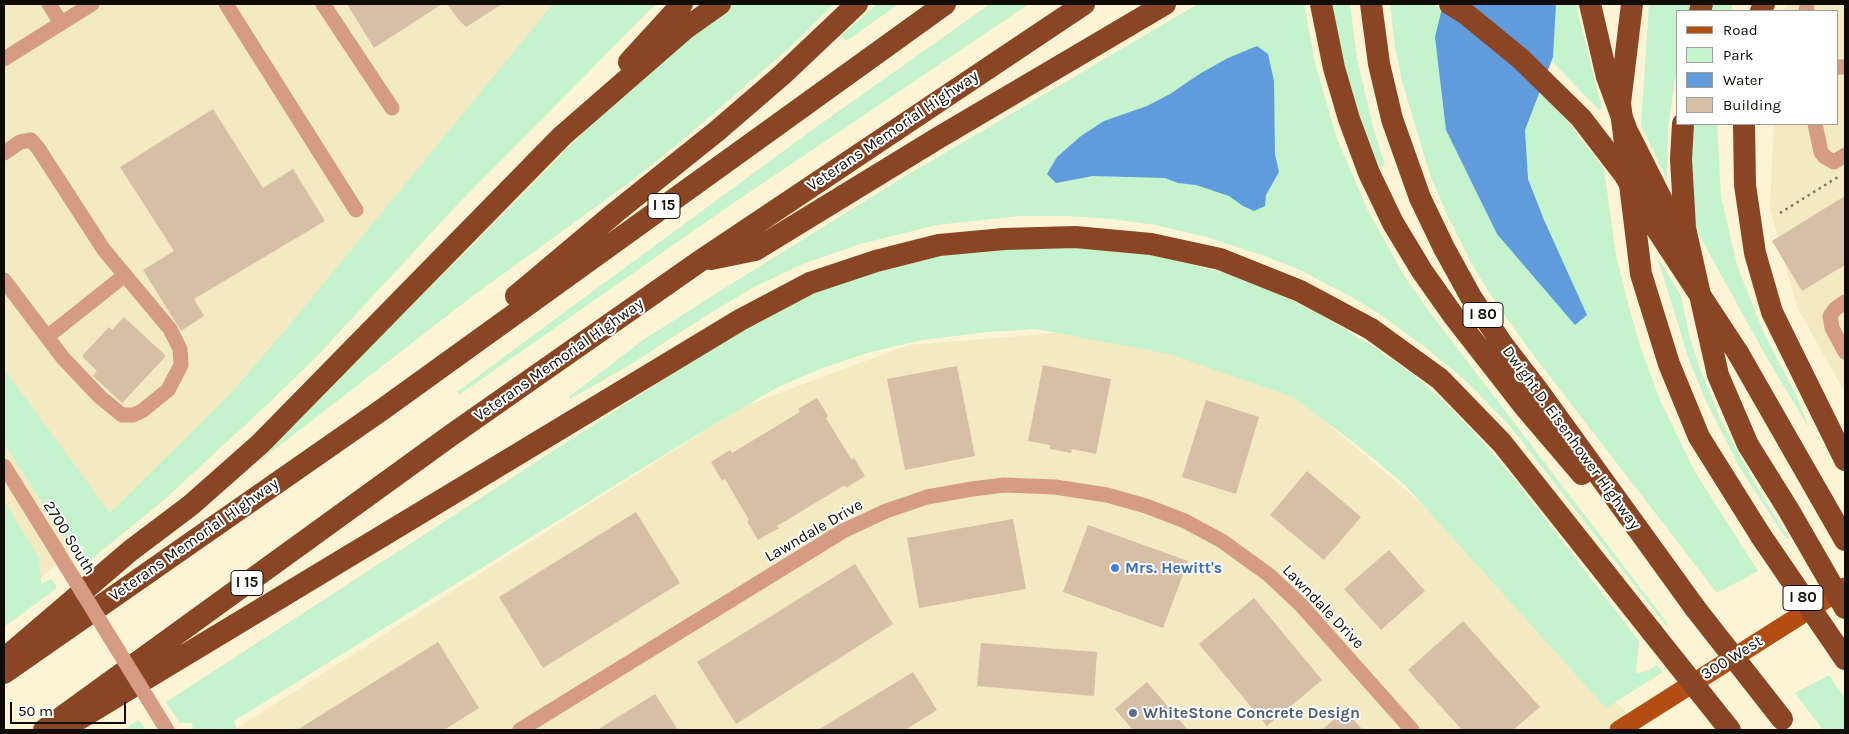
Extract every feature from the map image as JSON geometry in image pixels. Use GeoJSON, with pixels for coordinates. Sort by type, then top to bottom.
{"type":"FeatureCollection","features":[{"type":"Feature","properties":{"kind":"highway"},"geometry":{"type":"LineString","coordinates":[[4,659],[130,551],[191,505],[260,444],[562,136],[682,4]]}},
{"type":"Feature","properties":{"kind":"highway"},"geometry":{"type":"LineString","coordinates":[[562,136],[686,28],[720,4]]}},
{"type":"Feature","properties":{"kind":"highway"},"geometry":{"type":"LineString","coordinates":[[383,409],[616,212],[732,119],[857,4]]}},
{"type":"Feature","properties":{"kind":"highway","name":"Veterans Memorial Highway"},"geometry":{"type":"LineString","coordinates":[[4,673],[383,409],[945,4]]}},
{"type":"Feature","properties":{"kind":"highway","name":"Veterans Memorial Highway"},"geometry":{"type":"LineString","coordinates":[[44,730],[458,430],[700,261],[1084,4]]}},
{"type":"Feature","properties":{"kind":"highway"},"geometry":{"type":"LineString","coordinates":[[700,261],[755,250],[938,138],[1165,4]]}},
{"type":"Feature","properties":{"kind":"highway"},"geometry":{"type":"LineString","coordinates":[[1321,4],[1334,68],[1359,147],[1393,223],[1422,271],[1453,315],[1524,406],[1679,586]]}},
{"type":"Feature","properties":{"kind":"highway","name":"Dwight D. Eisenhower Highway"},"geometry":{"type":"LineString","coordinates":[[1371,4],[1379,64],[1392,119],[1420,198],[1444,248],[1471,297],[1490,326],[1679,586],[1786,724]]}},
{"type":"Feature","properties":{"kind":"highway"},"geometry":{"type":"LineString","coordinates":[[1450,4],[1466,14],[1521,60],[1581,118],[1624,174],[1654,225],[1738,353]]}},
{"type":"Feature","properties":{"kind":"highway"},"geometry":{"type":"LineString","coordinates":[[1590,4],[1607,77],[1627,131],[1738,353],[1845,540]]}},
{"type":"Feature","properties":{"kind":"highway","name":"I 80"},"geometry":{"type":"LineString","coordinates":[[1632,4],[1620,104],[1641,274],[1669,364],[1699,437],[1761,536],[1845,659]]}},
{"type":"Feature","properties":{"kind":"highway"},"geometry":{"type":"LineString","coordinates":[[1684,125],[1681,159],[1685,228],[1718,375],[1748,445],[1845,608]]}},
{"type":"Feature","properties":{"kind":"highway"},"geometry":{"type":"LineString","coordinates":[[1744,125],[1746,195],[1755,253],[1772,312],[1845,460]]}},
{"type":"Feature","properties":{"kind":"highway"},"geometry":{"type":"LineString","coordinates":[[61,730],[740,320],[810,283],[876,261],[939,245],[1004,238],[1075,237],[1152,244],[1220,259],[1300,291],[1371,329],[1440,379],[1502,443],[1730,730]]}},
{"type":"Feature","properties":{"kind":"main road","name":"300 West"},"geometry":{"type":"LineString","coordinates":[[1619,730],[1845,587]]}},
{"type":"Feature","properties":{"kind":"street"},"geometry":{"type":"LineString","coordinates":[[49,4],[61,23]]}},
{"type":"Feature","properties":{"kind":"street"},"geometry":{"type":"LineString","coordinates":[[5,54],[92,4]]}},
{"type":"Feature","properties":{"kind":"street"},"geometry":{"type":"LineString","coordinates":[[226,4],[356,210]]}},
{"type":"Feature","properties":{"kind":"street"},"geometry":{"type":"LineString","coordinates":[[323,4],[392,108]]}},
{"type":"Feature","properties":{"kind":"street"},"geometry":{"type":"LineString","coordinates":[[1814,125],[1821,152],[1825,157],[1834,162],[1845,155]]}},
{"type":"Feature","properties":{"kind":"street"},"geometry":{"type":"LineString","coordinates":[[4,153],[20,142],[30,140],[38,148],[104,250],[170,330],[180,349],[181,365],[168,390],[142,411],[133,415],[122,414],[100,397],[63,358],[4,280]]}},
{"type":"Feature","properties":{"kind":"street"},"geometry":{"type":"LineString","coordinates":[[47,337],[125,276]]}},
{"type":"Feature","properties":{"kind":"street"},"geometry":{"type":"LineString","coordinates":[[1845,302],[1835,309],[1830,316],[1832,328],[1845,352]]}},
{"type":"Feature","properties":{"kind":"street","name":"2700 South"},"geometry":{"type":"LineString","coordinates":[[4,466],[167,730]]}},
{"type":"Feature","properties":{"kind":"street","name":"Lawndale Drive"},"geometry":{"type":"LineString","coordinates":[[520,730],[544,724],[842,531],[886,511],[927,497],[972,488],[1004,485],[1055,487],[1107,496],[1154,509],[1222,541],[1269,575],[1301,605],[1412,730]]}},
{"type":"Feature","properties":{"kind":"path"},"geometry":{"type":"LineString","coordinates":[[1780,213],[1845,172]]}},
{"type":"Feature","properties":{"kind":"shaded area"},"geometry":{"type":"Polygon","coordinates":[[[4,4],[607,4],[260,393],[4,609],[4,4]]]}},
{"type":"Feature","properties":{"kind":"shaded area"},"geometry":{"type":"Polygon","coordinates":[[[1786,4],[1845,4],[1845,393],[1797,307],[1770,208],[1774,125],[1839,125],[1839,10],[1783,10],[1786,4]]]}},
{"type":"Feature","properties":{"kind":"shaded area"},"geometry":{"type":"Polygon","coordinates":[[[1129,327],[1293,394],[1441,520],[1643,730],[234,730],[742,407],[908,345],[1129,327]]]}},
{"type":"Feature","properties":{"kind":"green space"},"geometry":{"type":"Polygon","coordinates":[[[553,4],[656,4],[457,205],[320,353],[165,499],[82,567],[77,559],[84,548],[64,537],[4,443],[4,369],[110,513],[232,392],[287,328],[553,4]]]}},
{"type":"Feature","properties":{"kind":"green space"},"geometry":{"type":"Polygon","coordinates":[[[726,4],[834,4],[789,48],[679,143],[630,182],[470,298],[261,460],[257,454],[472,246],[655,59],[726,4]]]}},
{"type":"Feature","properties":{"kind":"green space"},"geometry":{"type":"Polygon","coordinates":[[[877,4],[899,4],[846,41],[841,36],[877,4]]]}},
{"type":"Feature","properties":{"kind":"green space"},"geometry":{"type":"Polygon","coordinates":[[[990,4],[1029,4],[726,208],[459,395],[457,392],[581,300],[812,130],[990,4]]]}},
{"type":"Feature","properties":{"kind":"green space"},"geometry":{"type":"Polygon","coordinates":[[[1198,4],[1304,4],[1315,63],[1337,139],[1368,211],[1405,277],[1428,310],[1668,624],[1666,626],[1509,425],[1467,382],[1424,346],[1378,313],[1300,270],[1207,237],[1155,225],[1070,216],[1020,216],[937,225],[860,244],[803,264],[756,286],[633,363],[570,399],[569,397],[643,340],[728,286],[904,177],[1198,4]]]}},
{"type":"Feature","properties":{"kind":"green space"},"geometry":{"type":"Polygon","coordinates":[[[1332,4],[1350,4],[1357,58],[1373,127],[1385,165],[1379,168],[1352,95],[1332,4]]]}},
{"type":"Feature","properties":{"kind":"green space"},"geometry":{"type":"Polygon","coordinates":[[[1390,4],[1433,4],[1465,26],[1519,70],[1565,118],[1604,169],[1616,255],[1642,352],[1660,400],[1695,472],[1758,571],[1717,593],[1531,352],[1496,303],[1474,268],[1449,219],[1430,175],[1403,85],[1395,47],[1390,4]]]}},
{"type":"Feature","properties":{"kind":"green space"},"geometry":{"type":"Polygon","coordinates":[[[1484,4],[1576,4],[1602,109],[1599,110],[1545,54],[1484,4]]]}},
{"type":"Feature","properties":{"kind":"green space"},"geometry":{"type":"Polygon","coordinates":[[[1649,4],[1691,4],[1688,10],[1676,10],[1676,73],[1668,127],[1667,180],[1641,125],[1649,4]]]}},
{"type":"Feature","properties":{"kind":"green space"},"geometry":{"type":"Polygon","coordinates":[[[1713,4],[1733,4],[1731,10],[1711,10],[1713,4]]]}},
{"type":"Feature","properties":{"kind":"green space"},"geometry":{"type":"Polygon","coordinates":[[[1691,125],[1717,125],[1721,196],[1737,265],[1762,329],[1797,397],[1809,428],[1768,360],[1692,222],[1691,125]]]}},
{"type":"Feature","properties":{"kind":"green space"},"geometry":{"type":"Polygon","coordinates":[[[1040,245],[1149,254],[1225,273],[1276,293],[1318,313],[1377,349],[1410,372],[1439,397],[1472,430],[1513,477],[1639,641],[1636,673],[1648,671],[1657,665],[1663,672],[1606,708],[1406,486],[1353,442],[1293,397],[1169,354],[1036,329],[987,332],[923,340],[870,352],[820,369],[778,387],[698,434],[234,721],[237,730],[193,730],[192,723],[180,723],[166,702],[729,337],[820,289],[934,255],[1040,245]]]}},
{"type":"Feature","properties":{"kind":"green space"},"geometry":{"type":"Polygon","coordinates":[[[1657,256],[1681,296],[1689,335],[1720,418],[1754,482],[1789,538],[1787,540],[1741,470],[1706,401],[1689,360],[1657,256]]]}},
{"type":"Feature","properties":{"kind":"green space"},"geometry":{"type":"Polygon","coordinates":[[[4,501],[39,558],[41,584],[52,579],[57,588],[4,627],[4,501]]]}},
{"type":"Feature","properties":{"kind":"green space"},"geometry":{"type":"Polygon","coordinates":[[[1829,675],[1845,699],[1845,730],[1823,730],[1795,693],[1829,675]]]}},
{"type":"Feature","properties":{"kind":"green space"},"geometry":{"type":"Polygon","coordinates":[[[139,720],[146,730],[123,730],[139,720]]]}},
{"type":"Feature","properties":{"kind":"water"},"geometry":{"type":"Polygon","coordinates":[[[1443,4],[1556,4],[1553,57],[1525,130],[1528,179],[1544,220],[1587,315],[1575,325],[1497,234],[1446,130],[1435,37],[1443,4]]]}},
{"type":"Feature","properties":{"kind":"water"},"geometry":{"type":"Polygon","coordinates":[[[1257,46],[1268,54],[1274,81],[1275,154],[1279,172],[1266,195],[1265,206],[1254,211],[1229,196],[1196,185],[1178,183],[1165,178],[1093,176],[1056,183],[1047,174],[1057,157],[1081,136],[1104,121],[1147,106],[1228,58],[1257,46]]]}},
{"type":"Feature","properties":{"kind":"building"},"geometry":{"type":"Polygon","coordinates":[[[347,4],[442,4],[374,48],[347,4]]]}},
{"type":"Feature","properties":{"kind":"building"},"geometry":{"type":"Polygon","coordinates":[[[447,4],[502,4],[466,27],[447,4]]]}},
{"type":"Feature","properties":{"kind":"building"},"geometry":{"type":"Polygon","coordinates":[[[213,109],[263,188],[293,169],[325,221],[194,299],[204,316],[181,331],[143,270],[174,251],[120,167],[213,109]]]}},
{"type":"Feature","properties":{"kind":"building"},"geometry":{"type":"Polygon","coordinates":[[[1845,196],[1845,265],[1802,291],[1772,241],[1845,196]]]}},
{"type":"Feature","properties":{"kind":"building"},"geometry":{"type":"Polygon","coordinates":[[[124,317],[166,356],[122,403],[93,376],[97,371],[82,356],[109,327],[112,330],[124,317]]]}},
{"type":"Feature","properties":{"kind":"building"},"geometry":{"type":"Polygon","coordinates":[[[1043,365],[1111,379],[1096,454],[1072,449],[1071,453],[1050,449],[1050,445],[1028,441],[1043,365]]]}},
{"type":"Feature","properties":{"kind":"building"},"geometry":{"type":"Polygon","coordinates":[[[957,366],[975,456],[905,470],[887,379],[957,366]]]}},
{"type":"Feature","properties":{"kind":"building"},"geometry":{"type":"Polygon","coordinates":[[[817,398],[828,416],[826,418],[851,459],[854,458],[865,476],[846,488],[845,485],[777,526],[779,528],[758,540],[747,521],[749,520],[725,479],[722,481],[711,462],[730,450],[732,453],[800,412],[798,409],[817,398]]]}},
{"type":"Feature","properties":{"kind":"building"},"geometry":{"type":"Polygon","coordinates":[[[1206,400],[1259,417],[1236,494],[1182,477],[1206,400]]]}},
{"type":"Feature","properties":{"kind":"building"},"geometry":{"type":"Polygon","coordinates":[[[1307,471],[1361,517],[1324,560],[1270,515],[1307,471]]]}},
{"type":"Feature","properties":{"kind":"building"},"geometry":{"type":"Polygon","coordinates":[[[636,512],[680,583],[543,668],[499,597],[636,512]]]}},
{"type":"Feature","properties":{"kind":"building"},"geometry":{"type":"Polygon","coordinates":[[[1013,519],[1026,589],[919,608],[907,538],[1013,519]]]}},
{"type":"Feature","properties":{"kind":"building"},"geometry":{"type":"Polygon","coordinates":[[[1088,525],[1188,561],[1163,628],[1063,592],[1088,525]]]}},
{"type":"Feature","properties":{"kind":"building"},"geometry":{"type":"Polygon","coordinates":[[[1389,550],[1425,591],[1381,630],[1344,589],[1389,550]]]}},
{"type":"Feature","properties":{"kind":"building"},"geometry":{"type":"Polygon","coordinates":[[[855,564],[893,624],[736,724],[697,662],[855,564]]]}},
{"type":"Feature","properties":{"kind":"building"},"geometry":{"type":"Polygon","coordinates":[[[1254,598],[1322,680],[1267,726],[1199,644],[1254,598]]]}},
{"type":"Feature","properties":{"kind":"building"},"geometry":{"type":"Polygon","coordinates":[[[1463,621],[1540,707],[1513,730],[1462,730],[1408,670],[1463,621]]]}},
{"type":"Feature","properties":{"kind":"building"},"geometry":{"type":"Polygon","coordinates":[[[438,642],[479,708],[444,730],[297,730],[438,642]]]}},
{"type":"Feature","properties":{"kind":"building"},"geometry":{"type":"Polygon","coordinates":[[[981,643],[1097,652],[1094,696],[977,686],[981,643]]]}},
{"type":"Feature","properties":{"kind":"building"},"geometry":{"type":"Polygon","coordinates":[[[913,672],[937,710],[905,730],[818,730],[913,672]]]}},
{"type":"Feature","properties":{"kind":"building"},"geometry":{"type":"Polygon","coordinates":[[[1147,682],[1188,730],[1133,730],[1115,709],[1147,682]]]}},
{"type":"Feature","properties":{"kind":"building"},"geometry":{"type":"Polygon","coordinates":[[[655,694],[678,730],[597,730],[655,694]]]}},
{"type":"Feature","properties":{"kind":"building"},"geometry":{"type":"Polygon","coordinates":[[[1344,710],[1363,730],[1322,730],[1344,710]]]}},
{"type":"Feature","properties":{"kind":"place","name":"Mrs. Hewitt's"},"geometry":{"type":"Point","coordinates":[1115,568]}},
{"type":"Feature","properties":{"kind":"place","name":"WhiteStone Concrete Design"},"geometry":{"type":"Point","coordinates":[1133,713]}}]}
